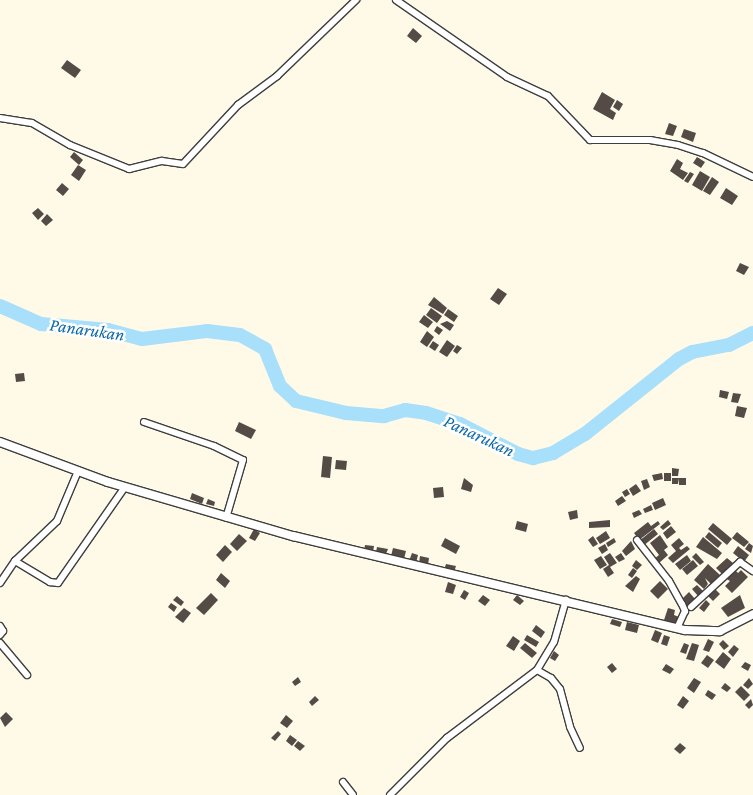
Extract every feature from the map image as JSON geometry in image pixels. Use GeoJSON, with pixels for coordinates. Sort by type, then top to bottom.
{"type":"FeatureCollection","features":[{"type":"Feature","properties":{"kind":"street"},"geometry":{"type":"LineString","coordinates":[[0,118],[32,123],[70,145],[129,169],[162,161],[183,164],[238,105],[280,73],[356,0]]}},
{"type":"Feature","properties":{"kind":"street"},"geometry":{"type":"LineString","coordinates":[[396,0],[494,68],[548,96],[590,140],[650,140],[678,145],[703,152],[753,177]]}},
{"type":"Feature","properties":{"kind":"street"},"geometry":{"type":"LineString","coordinates":[[144,422],[214,446],[243,460],[226,518]]}},
{"type":"Feature","properties":{"kind":"street"},"geometry":{"type":"LineString","coordinates":[[0,442],[125,487],[226,518],[309,540],[678,628],[700,632],[720,631],[753,614]]}},
{"type":"Feature","properties":{"kind":"street"},"geometry":{"type":"LineString","coordinates":[[0,583],[15,561],[57,521],[78,471]]}},
{"type":"Feature","properties":{"kind":"street"},"geometry":{"type":"LineString","coordinates":[[15,561],[50,582],[58,583],[125,487]]}},
{"type":"Feature","properties":{"kind":"street"},"geometry":{"type":"LineString","coordinates":[[637,540],[669,581],[682,604],[685,611],[678,628]]}},
{"type":"Feature","properties":{"kind":"street"},"geometry":{"type":"LineString","coordinates":[[691,607],[740,562],[753,571]]}},
{"type":"Feature","properties":{"kind":"street"},"geometry":{"type":"LineString","coordinates":[[390,795],[447,738],[537,670],[554,642],[566,600]]}},
{"type":"Feature","properties":{"kind":"street"},"geometry":{"type":"LineString","coordinates":[[0,626],[3,631],[0,635]]}},
{"type":"Feature","properties":{"kind":"street"},"geometry":{"type":"LineString","coordinates":[[0,642],[27,674]]}},
{"type":"Feature","properties":{"kind":"street"},"geometry":{"type":"LineString","coordinates":[[537,670],[551,678],[563,694],[570,727],[580,748]]}},
{"type":"Feature","properties":{"kind":"street"},"geometry":{"type":"LineString","coordinates":[[343,782],[353,795]]}},
{"type":"Feature","properties":{"kind":"building"},"geometry":{"type":"Polygon","coordinates":[[[413,28],[422,36],[416,43],[407,36],[413,28]]]}},
{"type":"Feature","properties":{"kind":"building"},"geometry":{"type":"Polygon","coordinates":[[[67,60],[81,70],[75,78],[61,68],[67,60]]]}},
{"type":"Feature","properties":{"kind":"building"},"geometry":{"type":"Polygon","coordinates":[[[602,92],[615,100],[610,109],[616,113],[613,120],[593,109],[602,92]]]}},
{"type":"Feature","properties":{"kind":"building"},"geometry":{"type":"Polygon","coordinates":[[[617,100],[623,104],[619,111],[613,107],[617,100]]]}},
{"type":"Feature","properties":{"kind":"building"},"geometry":{"type":"Polygon","coordinates":[[[669,123],[677,126],[673,136],[665,134],[669,123]]]}},
{"type":"Feature","properties":{"kind":"building"},"geometry":{"type":"Polygon","coordinates":[[[684,129],[696,133],[693,142],[681,137],[684,129]]]}},
{"type":"Feature","properties":{"kind":"building"},"geometry":{"type":"Polygon","coordinates":[[[74,152],[83,160],[79,165],[70,157],[74,152]]]}},
{"type":"Feature","properties":{"kind":"building"},"geometry":{"type":"Polygon","coordinates":[[[697,157],[705,162],[701,168],[693,163],[697,157]]]}},
{"type":"Feature","properties":{"kind":"building"},"geometry":{"type":"Polygon","coordinates":[[[677,159],[683,163],[680,169],[688,173],[683,180],[670,171],[677,159]]]}},
{"type":"Feature","properties":{"kind":"building"},"geometry":{"type":"Polygon","coordinates":[[[78,165],[86,170],[79,181],[71,175],[78,165]]]}},
{"type":"Feature","properties":{"kind":"building"},"geometry":{"type":"Polygon","coordinates":[[[700,171],[710,177],[702,191],[692,185],[700,171]]]}},
{"type":"Feature","properties":{"kind":"building"},"geometry":{"type":"Polygon","coordinates":[[[690,172],[694,174],[688,183],[684,181],[690,172]]]}},
{"type":"Feature","properties":{"kind":"building"},"geometry":{"type":"Polygon","coordinates":[[[712,177],[719,182],[710,195],[703,191],[712,177]]]}},
{"type":"Feature","properties":{"kind":"building"},"geometry":{"type":"Polygon","coordinates":[[[62,183],[69,189],[63,196],[56,190],[62,183]]]}},
{"type":"Feature","properties":{"kind":"building"},"geometry":{"type":"Polygon","coordinates":[[[726,188],[738,196],[732,205],[720,198],[726,188]]]}},
{"type":"Feature","properties":{"kind":"building"},"geometry":{"type":"Polygon","coordinates":[[[38,208],[44,214],[38,220],[32,213],[38,208]]]}},
{"type":"Feature","properties":{"kind":"building"},"geometry":{"type":"Polygon","coordinates":[[[47,214],[53,220],[46,226],[41,221],[47,214]]]}},
{"type":"Feature","properties":{"kind":"building"},"geometry":{"type":"Polygon","coordinates":[[[740,263],[749,267],[744,275],[736,271],[740,263]]]}},
{"type":"Feature","properties":{"kind":"building"},"geometry":{"type":"Polygon","coordinates":[[[498,288],[507,294],[499,305],[490,299],[498,288]]]}},
{"type":"Feature","properties":{"kind":"building"},"geometry":{"type":"Polygon","coordinates":[[[434,297],[447,308],[443,314],[428,305],[434,297]]]}},
{"type":"Feature","properties":{"kind":"building"},"geometry":{"type":"Polygon","coordinates":[[[431,308],[442,316],[437,323],[426,315],[431,308]]]}},
{"type":"Feature","properties":{"kind":"building"},"geometry":{"type":"Polygon","coordinates":[[[448,309],[458,316],[454,322],[444,315],[448,309]]]}},
{"type":"Feature","properties":{"kind":"building"},"geometry":{"type":"Polygon","coordinates":[[[424,315],[433,322],[428,328],[419,322],[424,315]]]}},
{"type":"Feature","properties":{"kind":"building"},"geometry":{"type":"Polygon","coordinates":[[[447,321],[454,325],[450,331],[440,324],[447,321]]]}},
{"type":"Feature","properties":{"kind":"building"},"geometry":{"type":"Polygon","coordinates":[[[437,326],[443,330],[439,335],[434,331],[437,326]]]}},
{"type":"Feature","properties":{"kind":"building"},"geometry":{"type":"Polygon","coordinates":[[[427,331],[434,337],[427,347],[420,342],[427,331]]]}},
{"type":"Feature","properties":{"kind":"building"},"geometry":{"type":"Polygon","coordinates":[[[447,340],[455,346],[447,357],[439,352],[447,340]]]}},
{"type":"Feature","properties":{"kind":"building"},"geometry":{"type":"Polygon","coordinates":[[[433,341],[439,345],[435,351],[429,347],[433,341]]]}},
{"type":"Feature","properties":{"kind":"building"},"geometry":{"type":"Polygon","coordinates":[[[457,345],[462,348],[457,354],[453,351],[457,345]]]}},
{"type":"Feature","properties":{"kind":"building"},"geometry":{"type":"Polygon","coordinates":[[[24,373],[25,381],[16,382],[15,374],[24,373]]]}},
{"type":"Feature","properties":{"kind":"building"},"geometry":{"type":"Polygon","coordinates":[[[720,390],[729,392],[727,399],[719,397],[720,390]]]}},
{"type":"Feature","properties":{"kind":"building"},"geometry":{"type":"Polygon","coordinates":[[[733,393],[741,394],[738,403],[731,402],[733,393]]]}},
{"type":"Feature","properties":{"kind":"building"},"geometry":{"type":"Polygon","coordinates":[[[737,406],[747,408],[744,418],[735,416],[737,406]]]}},
{"type":"Feature","properties":{"kind":"building"},"geometry":{"type":"Polygon","coordinates":[[[239,422],[256,430],[251,439],[235,431],[239,422]]]}},
{"type":"Feature","properties":{"kind":"building"},"geometry":{"type":"Polygon","coordinates":[[[323,456],[332,457],[330,478],[321,477],[323,456]]]}},
{"type":"Feature","properties":{"kind":"building"},"geometry":{"type":"Polygon","coordinates":[[[336,460],[347,461],[346,470],[335,469],[336,460]]]}},
{"type":"Feature","properties":{"kind":"building"},"geometry":{"type":"Polygon","coordinates":[[[672,468],[679,469],[678,476],[672,476],[672,468]]]}},
{"type":"Feature","properties":{"kind":"building"},"geometry":{"type":"Polygon","coordinates":[[[662,473],[663,479],[654,481],[652,475],[662,473]]]}},
{"type":"Feature","properties":{"kind":"building"},"geometry":{"type":"Polygon","coordinates":[[[664,473],[671,473],[671,481],[664,481],[664,473]]]}},
{"type":"Feature","properties":{"kind":"building"},"geometry":{"type":"Polygon","coordinates":[[[464,478],[473,485],[471,492],[461,489],[464,478]]]}},
{"type":"Feature","properties":{"kind":"building"},"geometry":{"type":"Polygon","coordinates":[[[672,478],[679,478],[678,484],[672,484],[672,478]]]}},
{"type":"Feature","properties":{"kind":"building"},"geometry":{"type":"Polygon","coordinates":[[[679,478],[686,478],[686,485],[679,485],[679,478]]]}},
{"type":"Feature","properties":{"kind":"building"},"geometry":{"type":"Polygon","coordinates":[[[647,479],[650,487],[644,490],[641,481],[647,479]]]}},
{"type":"Feature","properties":{"kind":"building"},"geometry":{"type":"Polygon","coordinates":[[[636,484],[641,491],[633,496],[629,489],[636,484]]]}},
{"type":"Feature","properties":{"kind":"building"},"geometry":{"type":"Polygon","coordinates":[[[443,487],[444,497],[434,498],[433,488],[443,487]]]}},
{"type":"Feature","properties":{"kind":"building"},"geometry":{"type":"Polygon","coordinates":[[[627,489],[630,494],[625,497],[622,492],[627,489]]]}},
{"type":"Feature","properties":{"kind":"building"},"geometry":{"type":"Polygon","coordinates":[[[192,493],[204,498],[202,504],[190,499],[192,493]]]}},
{"type":"Feature","properties":{"kind":"building"},"geometry":{"type":"Polygon","coordinates":[[[622,496],[626,501],[618,506],[615,501],[622,496]]]}},
{"type":"Feature","properties":{"kind":"building"},"geometry":{"type":"Polygon","coordinates":[[[663,498],[666,505],[655,510],[652,503],[663,498]]]}},
{"type":"Feature","properties":{"kind":"building"},"geometry":{"type":"Polygon","coordinates":[[[208,499],[215,502],[214,506],[206,504],[208,499]]]}},
{"type":"Feature","properties":{"kind":"building"},"geometry":{"type":"Polygon","coordinates":[[[651,505],[653,510],[645,513],[643,509],[651,505]]]}},
{"type":"Feature","properties":{"kind":"building"},"geometry":{"type":"Polygon","coordinates":[[[577,510],[578,518],[570,520],[568,512],[577,510]]]}},
{"type":"Feature","properties":{"kind":"building"},"geometry":{"type":"Polygon","coordinates":[[[639,510],[642,514],[634,518],[632,513],[639,510]]]}},
{"type":"Feature","properties":{"kind":"building"},"geometry":{"type":"Polygon","coordinates":[[[610,520],[610,527],[589,528],[589,522],[610,520]]]}},
{"type":"Feature","properties":{"kind":"building"},"geometry":{"type":"Polygon","coordinates":[[[668,520],[671,524],[663,530],[660,527],[668,520]]]}},
{"type":"Feature","properties":{"kind":"building"},"geometry":{"type":"Polygon","coordinates":[[[517,521],[528,524],[526,532],[515,529],[517,521]]]}},
{"type":"Feature","properties":{"kind":"building"},"geometry":{"type":"Polygon","coordinates":[[[658,521],[660,524],[639,540],[634,533],[648,522],[651,526],[658,521]]]}},
{"type":"Feature","properties":{"kind":"building"},"geometry":{"type":"Polygon","coordinates":[[[713,523],[732,539],[727,545],[708,529],[713,523]]]}},
{"type":"Feature","properties":{"kind":"building"},"geometry":{"type":"Polygon","coordinates":[[[671,526],[676,532],[667,539],[663,533],[671,526]]]}},
{"type":"Feature","properties":{"kind":"building"},"geometry":{"type":"Polygon","coordinates":[[[254,529],[260,533],[255,541],[249,538],[254,529]]]}},
{"type":"Feature","properties":{"kind":"building"},"geometry":{"type":"Polygon","coordinates":[[[654,529],[658,534],[643,546],[639,541],[654,529]]]}},
{"type":"Feature","properties":{"kind":"building"},"geometry":{"type":"Polygon","coordinates":[[[606,531],[610,538],[600,544],[596,538],[606,531]]]}},
{"type":"Feature","properties":{"kind":"building"},"geometry":{"type":"Polygon","coordinates":[[[709,532],[722,543],[718,548],[705,537],[709,532]]]}},
{"type":"Feature","properties":{"kind":"building"},"geometry":{"type":"Polygon","coordinates":[[[737,532],[749,542],[744,547],[732,538],[737,532]]]}},
{"type":"Feature","properties":{"kind":"building"},"geometry":{"type":"Polygon","coordinates":[[[239,534],[247,541],[237,551],[230,544],[239,534]]]}},
{"type":"Feature","properties":{"kind":"building"},"geometry":{"type":"Polygon","coordinates":[[[660,535],[668,547],[664,550],[668,555],[658,564],[654,559],[659,555],[650,543],[660,535]]]}},
{"type":"Feature","properties":{"kind":"building"},"geometry":{"type":"Polygon","coordinates":[[[593,536],[598,544],[593,547],[588,540],[593,536]]]}},
{"type":"Feature","properties":{"kind":"building"},"geometry":{"type":"Polygon","coordinates":[[[703,537],[722,553],[717,559],[696,547],[703,537]]]}},
{"type":"Feature","properties":{"kind":"building"},"geometry":{"type":"Polygon","coordinates":[[[445,538],[460,546],[456,554],[441,546],[445,538]]]}},
{"type":"Feature","properties":{"kind":"building"},"geometry":{"type":"Polygon","coordinates":[[[614,538],[616,542],[608,547],[606,543],[614,538]]]}},
{"type":"Feature","properties":{"kind":"building"},"geometry":{"type":"Polygon","coordinates":[[[679,538],[684,544],[679,548],[681,550],[687,546],[690,549],[673,563],[668,558],[676,551],[671,545],[679,538]]]}},
{"type":"Feature","properties":{"kind":"building"},"geometry":{"type":"Polygon","coordinates":[[[631,541],[635,549],[626,556],[622,551],[631,541]]]}},
{"type":"Feature","properties":{"kind":"building"},"geometry":{"type":"Polygon","coordinates":[[[749,543],[753,546],[751,553],[745,549],[749,543]]]}},
{"type":"Feature","properties":{"kind":"building"},"geometry":{"type":"Polygon","coordinates":[[[605,544],[608,550],[602,554],[598,548],[605,544]]]}},
{"type":"Feature","properties":{"kind":"building"},"geometry":{"type":"Polygon","coordinates":[[[225,545],[232,552],[223,562],[216,555],[225,545]]]}},
{"type":"Feature","properties":{"kind":"building"},"geometry":{"type":"Polygon","coordinates":[[[365,545],[374,546],[373,552],[364,551],[365,545]]]}},
{"type":"Feature","properties":{"kind":"building"},"geometry":{"type":"Polygon","coordinates":[[[738,546],[749,555],[744,562],[733,553],[738,546]]]}},
{"type":"Feature","properties":{"kind":"building"},"geometry":{"type":"Polygon","coordinates":[[[377,547],[388,549],[386,554],[376,552],[377,547]]]}},
{"type":"Feature","properties":{"kind":"building"},"geometry":{"type":"Polygon","coordinates":[[[393,548],[406,551],[404,559],[391,556],[393,548]]]}},
{"type":"Feature","properties":{"kind":"building"},"geometry":{"type":"Polygon","coordinates":[[[412,553],[418,555],[416,563],[409,561],[412,553]]]}},
{"type":"Feature","properties":{"kind":"building"},"geometry":{"type":"Polygon","coordinates":[[[610,553],[617,563],[610,567],[614,573],[608,577],[603,569],[609,565],[604,557],[610,553]]]}},
{"type":"Feature","properties":{"kind":"building"},"geometry":{"type":"Polygon","coordinates":[[[621,553],[625,559],[619,562],[615,557],[621,553]]]}},
{"type":"Feature","properties":{"kind":"building"},"geometry":{"type":"Polygon","coordinates":[[[696,553],[704,562],[700,565],[692,557],[696,553]]]}},
{"type":"Feature","properties":{"kind":"building"},"geometry":{"type":"Polygon","coordinates":[[[687,555],[691,561],[680,570],[675,564],[687,555]]]}},
{"type":"Feature","properties":{"kind":"building"},"geometry":{"type":"Polygon","coordinates":[[[420,556],[429,558],[428,565],[419,563],[420,556]]]}},
{"type":"Feature","properties":{"kind":"building"},"geometry":{"type":"Polygon","coordinates":[[[601,556],[607,565],[600,569],[594,560],[601,556]]]}},
{"type":"Feature","properties":{"kind":"building"},"geometry":{"type":"Polygon","coordinates":[[[727,558],[733,563],[722,574],[716,568],[727,558]]]}},
{"type":"Feature","properties":{"kind":"building"},"geometry":{"type":"Polygon","coordinates":[[[636,560],[642,565],[637,570],[632,566],[636,560]]]}},
{"type":"Feature","properties":{"kind":"building"},"geometry":{"type":"Polygon","coordinates":[[[693,560],[698,566],[687,575],[682,569],[693,560]]]}},
{"type":"Feature","properties":{"kind":"building"},"geometry":{"type":"Polygon","coordinates":[[[446,564],[456,566],[454,572],[444,570],[446,564]]]}},
{"type":"Feature","properties":{"kind":"building"},"geometry":{"type":"Polygon","coordinates":[[[708,564],[720,575],[711,584],[705,578],[708,584],[704,589],[694,580],[708,564]]]}},
{"type":"Feature","properties":{"kind":"building"},"geometry":{"type":"Polygon","coordinates":[[[633,568],[637,571],[632,578],[628,575],[633,568]]]}},
{"type":"Feature","properties":{"kind":"building"},"geometry":{"type":"Polygon","coordinates":[[[734,569],[738,573],[741,570],[748,577],[732,593],[725,586],[730,581],[725,578],[734,569]]]}},
{"type":"Feature","properties":{"kind":"building"},"geometry":{"type":"Polygon","coordinates":[[[221,573],[230,581],[225,588],[216,580],[221,573]]]}},
{"type":"Feature","properties":{"kind":"building"},"geometry":{"type":"Polygon","coordinates":[[[636,576],[640,579],[633,592],[625,586],[636,576]]]}},
{"type":"Feature","properties":{"kind":"building"},"geometry":{"type":"Polygon","coordinates":[[[660,581],[668,589],[658,599],[650,591],[660,581]]]}},
{"type":"Feature","properties":{"kind":"building"},"geometry":{"type":"Polygon","coordinates":[[[448,582],[456,585],[453,594],[445,592],[448,582]]]}},
{"type":"Feature","properties":{"kind":"building"},"geometry":{"type":"Polygon","coordinates":[[[697,585],[703,591],[698,596],[692,589],[697,585]]]}},
{"type":"Feature","properties":{"kind":"building"},"geometry":{"type":"Polygon","coordinates":[[[713,587],[720,594],[713,601],[706,594],[713,587]]]}},
{"type":"Feature","properties":{"kind":"building"},"geometry":{"type":"Polygon","coordinates":[[[464,590],[469,593],[465,600],[460,597],[464,590]]]}},
{"type":"Feature","properties":{"kind":"building"},"geometry":{"type":"Polygon","coordinates":[[[689,592],[695,599],[687,606],[681,600],[689,592]]]}},
{"type":"Feature","properties":{"kind":"building"},"geometry":{"type":"Polygon","coordinates":[[[211,593],[218,600],[204,615],[196,608],[211,593]]]}},
{"type":"Feature","properties":{"kind":"building"},"geometry":{"type":"Polygon","coordinates":[[[483,595],[490,600],[485,606],[478,601],[483,595]]]}},
{"type":"Feature","properties":{"kind":"building"},"geometry":{"type":"Polygon","coordinates":[[[517,595],[524,601],[520,605],[513,600],[517,595]]]}},
{"type":"Feature","properties":{"kind":"building"},"geometry":{"type":"Polygon","coordinates":[[[740,595],[745,608],[728,617],[721,608],[740,595]]]}},
{"type":"Feature","properties":{"kind":"building"},"geometry":{"type":"Polygon","coordinates":[[[177,596],[184,602],[181,606],[173,600],[177,596]]]}},
{"type":"Feature","properties":{"kind":"building"},"geometry":{"type":"Polygon","coordinates":[[[706,600],[710,604],[704,612],[699,608],[706,600]]]}},
{"type":"Feature","properties":{"kind":"building"},"geometry":{"type":"Polygon","coordinates":[[[171,603],[177,607],[174,612],[168,607],[171,603]]]}},
{"type":"Feature","properties":{"kind":"building"},"geometry":{"type":"Polygon","coordinates":[[[184,608],[191,613],[183,623],[175,617],[184,608]]]}},
{"type":"Feature","properties":{"kind":"building"},"geometry":{"type":"Polygon","coordinates":[[[668,608],[675,610],[674,615],[679,617],[677,624],[664,620],[668,608]]]}},
{"type":"Feature","properties":{"kind":"building"},"geometry":{"type":"Polygon","coordinates":[[[612,619],[622,622],[620,627],[610,624],[612,619]]]}},
{"type":"Feature","properties":{"kind":"building"},"geometry":{"type":"Polygon","coordinates":[[[627,622],[639,625],[637,633],[625,630],[627,622]]]}},
{"type":"Feature","properties":{"kind":"building"},"geometry":{"type":"Polygon","coordinates":[[[536,625],[545,632],[541,638],[532,631],[536,625]]]}},
{"type":"Feature","properties":{"kind":"building"},"geometry":{"type":"Polygon","coordinates":[[[655,630],[662,633],[658,643],[651,640],[655,630]]]}},
{"type":"Feature","properties":{"kind":"building"},"geometry":{"type":"Polygon","coordinates":[[[527,635],[539,642],[536,647],[524,640],[527,635]]]}},
{"type":"Feature","properties":{"kind":"building"},"geometry":{"type":"Polygon","coordinates":[[[664,635],[670,637],[667,646],[661,644],[664,635]]]}},
{"type":"Feature","properties":{"kind":"building"},"geometry":{"type":"Polygon","coordinates":[[[513,636],[520,641],[514,651],[506,646],[513,636]]]}},
{"type":"Feature","properties":{"kind":"building"},"geometry":{"type":"Polygon","coordinates":[[[708,639],[714,642],[709,652],[703,650],[708,639]]]}},
{"type":"Feature","properties":{"kind":"building"},"geometry":{"type":"Polygon","coordinates":[[[723,640],[729,646],[724,650],[719,644],[723,640]]]}},
{"type":"Feature","properties":{"kind":"building"},"geometry":{"type":"Polygon","coordinates":[[[525,643],[537,653],[532,658],[520,648],[525,643]]]}},
{"type":"Feature","properties":{"kind":"building"},"geometry":{"type":"Polygon","coordinates":[[[684,643],[689,645],[686,654],[680,652],[684,643]]]}},
{"type":"Feature","properties":{"kind":"building"},"geometry":{"type":"Polygon","coordinates":[[[692,643],[699,645],[694,661],[686,659],[692,643]]]}},
{"type":"Feature","properties":{"kind":"building"},"geometry":{"type":"Polygon","coordinates":[[[734,645],[739,649],[733,657],[728,652],[734,645]]]}},
{"type":"Feature","properties":{"kind":"building"},"geometry":{"type":"Polygon","coordinates":[[[554,651],[559,655],[555,661],[550,658],[554,651]]]}},
{"type":"Feature","properties":{"kind":"building"},"geometry":{"type":"Polygon","coordinates":[[[723,652],[731,659],[724,669],[715,662],[723,652]]]}},
{"type":"Feature","properties":{"kind":"building"},"geometry":{"type":"Polygon","coordinates":[[[707,655],[714,660],[708,668],[701,663],[707,655]]]}},
{"type":"Feature","properties":{"kind":"building"},"geometry":{"type":"Polygon","coordinates":[[[745,662],[751,665],[748,671],[741,667],[745,662]]]}},
{"type":"Feature","properties":{"kind":"building"},"geometry":{"type":"Polygon","coordinates":[[[612,663],[617,669],[612,673],[607,667],[612,663]]]}},
{"type":"Feature","properties":{"kind":"building"},"geometry":{"type":"Polygon","coordinates":[[[666,664],[674,669],[670,674],[662,670],[666,664]]]}},
{"type":"Feature","properties":{"kind":"building"},"geometry":{"type":"Polygon","coordinates":[[[298,677],[301,682],[295,686],[292,682],[298,677]]]}},
{"type":"Feature","properties":{"kind":"building"},"geometry":{"type":"Polygon","coordinates":[[[694,678],[701,682],[694,693],[687,688],[694,678]]]}},
{"type":"Feature","properties":{"kind":"building"},"geometry":{"type":"Polygon","coordinates":[[[749,678],[753,684],[748,689],[743,685],[749,678]]]}},
{"type":"Feature","properties":{"kind":"building"},"geometry":{"type":"Polygon","coordinates":[[[725,683],[731,688],[727,692],[721,688],[725,683]]]}},
{"type":"Feature","properties":{"kind":"building"},"geometry":{"type":"Polygon","coordinates":[[[741,686],[750,695],[744,701],[735,692],[741,686]]]}},
{"type":"Feature","properties":{"kind":"building"},"geometry":{"type":"Polygon","coordinates":[[[708,690],[716,695],[712,700],[705,695],[708,690]]]}},
{"type":"Feature","properties":{"kind":"building"},"geometry":{"type":"Polygon","coordinates":[[[315,696],[319,700],[312,706],[309,702],[315,696]]]}},
{"type":"Feature","properties":{"kind":"building"},"geometry":{"type":"Polygon","coordinates":[[[683,696],[689,701],[683,709],[677,705],[683,696]]]}},
{"type":"Feature","properties":{"kind":"building"},"geometry":{"type":"Polygon","coordinates":[[[751,699],[753,705],[749,709],[745,705],[751,699]]]}},
{"type":"Feature","properties":{"kind":"building"},"geometry":{"type":"Polygon","coordinates":[[[6,712],[13,719],[5,727],[0,718],[6,712]]]}},
{"type":"Feature","properties":{"kind":"building"},"geometry":{"type":"Polygon","coordinates":[[[286,715],[293,721],[287,728],[280,723],[286,715]]]}},
{"type":"Feature","properties":{"kind":"building"},"geometry":{"type":"Polygon","coordinates":[[[278,731],[281,734],[275,741],[271,738],[278,731]]]}},
{"type":"Feature","properties":{"kind":"building"},"geometry":{"type":"Polygon","coordinates":[[[290,735],[297,740],[292,746],[286,741],[290,735]]]}},
{"type":"Feature","properties":{"kind":"building"},"geometry":{"type":"Polygon","coordinates":[[[298,741],[305,746],[300,751],[294,746],[298,741]]]}},
{"type":"Feature","properties":{"kind":"building"},"geometry":{"type":"Polygon","coordinates":[[[680,743],[686,748],[680,754],[674,749],[680,743]]]}},
{"type":"Feature","properties":{"kind":"waterway","name":"Panarukan"},"geometry":{"type":"LineString","coordinates":[[0,306],[41,324],[108,330],[142,339],[207,331],[240,335],[265,349],[280,386],[296,401],[346,413],[384,416],[405,410],[426,413],[460,424],[518,454],[533,458],[553,453],[585,434],[679,359],[692,352],[729,345],[753,333]]}}]}
